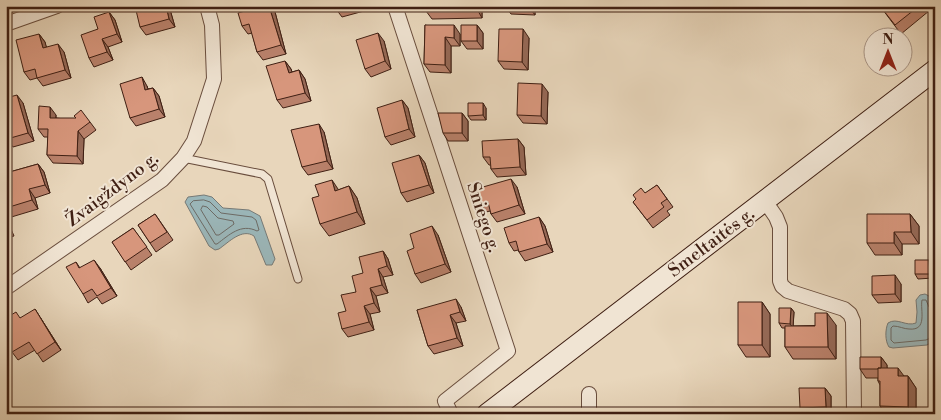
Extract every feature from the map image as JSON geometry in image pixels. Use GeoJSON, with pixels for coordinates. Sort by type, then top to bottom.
{"type":"FeatureCollection","features":[{"type":"Feature","properties":{"kind":"main road","name":"Smeltaitės g."},"geometry":{"type":"LineString","coordinates":[[488,414],[935,70]]}},
{"type":"Feature","properties":{"kind":"street"},"geometry":{"type":"LineString","coordinates":[[6,24],[57,6]]}},
{"type":"Feature","properties":{"kind":"street","name":"Žvaigždyno g."},"geometry":{"type":"LineString","coordinates":[[6,288],[162,180],[183,158],[194,142],[214,79],[212,25],[207,6]]}},
{"type":"Feature","properties":{"kind":"street","name":"Sniego g."},"geometry":{"type":"LineString","coordinates":[[395,6],[508,350],[445,401],[451,414]]}},
{"type":"Feature","properties":{"kind":"street"},"geometry":{"type":"LineString","coordinates":[[765,201],[776,217],[780,227],[780,282],[782,286],[788,291],[844,309],[850,314],[853,322],[854,414]]}},
{"type":"Feature","properties":{"kind":"street"},"geometry":{"type":"LineString","coordinates":[[589,394],[589,414]]}},
{"type":"Feature","properties":{"kind":"lane"},"geometry":{"type":"LineString","coordinates":[[183,158],[262,174],[268,179],[298,279]]}},
{"type":"Feature","properties":{"kind":"water"},"geometry":{"type":"Polygon","coordinates":[[[204,195],[212,197],[223,208],[249,210],[260,216],[275,259],[272,265],[266,265],[254,236],[249,234],[236,237],[219,249],[215,250],[209,246],[185,202],[188,197],[204,195]]]}},
{"type":"Feature","properties":{"kind":"water"},"geometry":{"type":"Polygon","coordinates":[[[925,294],[929,296],[933,303],[932,342],[927,345],[889,347],[886,335],[888,323],[895,321],[909,324],[916,323],[916,300],[920,295],[925,294]]]}},
{"type":"Feature","properties":{"kind":"building"},"geometry":{"type":"Polygon","coordinates":[[[135,6],[166,6],[169,19],[140,27],[135,6]]]}},
{"type":"Feature","properties":{"kind":"building"},"geometry":{"type":"Polygon","coordinates":[[[262,6],[269,6],[281,45],[257,52],[249,24],[242,26],[238,13],[262,6]]]}},
{"type":"Feature","properties":{"kind":"building"},"geometry":{"type":"Polygon","coordinates":[[[426,6],[477,6],[477,9],[426,11],[426,6]]]}},
{"type":"Feature","properties":{"kind":"building"},"geometry":{"type":"Polygon","coordinates":[[[880,6],[919,6],[895,25],[880,6]]]}},
{"type":"Feature","properties":{"kind":"building"},"geometry":{"type":"Polygon","coordinates":[[[109,12],[117,34],[102,39],[107,52],[89,58],[81,35],[98,29],[94,17],[109,12]]]}},
{"type":"Feature","properties":{"kind":"building"},"geometry":{"type":"Polygon","coordinates":[[[425,25],[454,25],[454,38],[445,37],[445,65],[424,64],[425,25]]]}},
{"type":"Feature","properties":{"kind":"building"},"geometry":{"type":"Polygon","coordinates":[[[461,25],[477,25],[477,41],[461,41],[461,25]]]}},
{"type":"Feature","properties":{"kind":"building"},"geometry":{"type":"Polygon","coordinates":[[[499,29],[523,29],[522,62],[498,61],[499,29]]]}},
{"type":"Feature","properties":{"kind":"building"},"geometry":{"type":"Polygon","coordinates":[[[378,33],[385,61],[365,69],[356,40],[378,33]]]}},
{"type":"Feature","properties":{"kind":"building"},"geometry":{"type":"Polygon","coordinates":[[[39,34],[43,48],[58,44],[65,70],[37,78],[35,69],[24,72],[16,40],[39,34]]]}},
{"type":"Feature","properties":{"kind":"building"},"geometry":{"type":"Polygon","coordinates":[[[285,61],[289,73],[299,70],[305,93],[277,100],[266,66],[285,61]]]}},
{"type":"Feature","properties":{"kind":"building"},"geometry":{"type":"Polygon","coordinates":[[[142,77],[145,90],[153,88],[159,109],[130,118],[120,84],[142,77]]]}},
{"type":"Feature","properties":{"kind":"building"},"geometry":{"type":"Polygon","coordinates":[[[518,83],[542,84],[541,116],[517,115],[518,83]]]}},
{"type":"Feature","properties":{"kind":"building"},"geometry":{"type":"Polygon","coordinates":[[[17,95],[28,133],[7,139],[6,98],[17,95]]]}},
{"type":"Feature","properties":{"kind":"building"},"geometry":{"type":"Polygon","coordinates":[[[402,100],[409,129],[385,137],[377,108],[402,100]]]}},
{"type":"Feature","properties":{"kind":"building"},"geometry":{"type":"Polygon","coordinates":[[[468,103],[483,103],[483,115],[468,116],[468,103]]]}},
{"type":"Feature","properties":{"kind":"building"},"geometry":{"type":"Polygon","coordinates":[[[39,106],[50,107],[50,118],[76,118],[74,116],[81,110],[90,122],[78,131],[77,156],[47,155],[48,129],[38,129],[39,106]]]}},
{"type":"Feature","properties":{"kind":"building"},"geometry":{"type":"Polygon","coordinates":[[[438,113],[462,113],[462,133],[443,133],[438,113]]]}},
{"type":"Feature","properties":{"kind":"building"},"geometry":{"type":"Polygon","coordinates":[[[319,124],[327,161],[302,167],[291,130],[319,124]]]}},
{"type":"Feature","properties":{"kind":"building"},"geometry":{"type":"Polygon","coordinates":[[[518,139],[520,167],[491,169],[490,157],[483,157],[482,141],[518,139]]]}},
{"type":"Feature","properties":{"kind":"building"},"geometry":{"type":"Polygon","coordinates":[[[419,155],[429,185],[401,193],[392,163],[419,155]]]}},
{"type":"Feature","properties":{"kind":"building"},"geometry":{"type":"Polygon","coordinates":[[[38,164],[45,185],[29,189],[32,200],[6,208],[6,173],[38,164]]]}},
{"type":"Feature","properties":{"kind":"building"},"geometry":{"type":"Polygon","coordinates":[[[511,179],[519,205],[491,214],[488,202],[481,204],[476,189],[511,179]]]}},
{"type":"Feature","properties":{"kind":"building"},"geometry":{"type":"Polygon","coordinates":[[[332,180],[335,191],[349,186],[357,212],[320,224],[312,198],[319,196],[315,185],[332,180]]]}},
{"type":"Feature","properties":{"kind":"building"},"geometry":{"type":"Polygon","coordinates":[[[657,185],[667,199],[661,203],[664,207],[647,220],[633,202],[636,199],[633,195],[641,188],[645,193],[657,185]]]}},
{"type":"Feature","properties":{"kind":"building"},"geometry":{"type":"Polygon","coordinates":[[[155,214],[167,232],[150,243],[138,225],[155,214]]]}},
{"type":"Feature","properties":{"kind":"building"},"geometry":{"type":"Polygon","coordinates":[[[867,214],[910,214],[911,232],[894,232],[894,243],[867,243],[867,214]]]}},
{"type":"Feature","properties":{"kind":"building"},"geometry":{"type":"Polygon","coordinates":[[[539,217],[547,244],[519,252],[516,241],[509,243],[504,228],[539,217]]]}},
{"type":"Feature","properties":{"kind":"building"},"geometry":{"type":"Polygon","coordinates":[[[9,224],[11,231],[6,233],[6,225],[9,224]]]}},
{"type":"Feature","properties":{"kind":"building"},"geometry":{"type":"Polygon","coordinates":[[[432,226],[445,264],[415,274],[407,251],[414,248],[410,234],[432,226]]]}},
{"type":"Feature","properties":{"kind":"building"},"geometry":{"type":"Polygon","coordinates":[[[133,228],[147,247],[125,262],[112,242],[133,228]]]}},
{"type":"Feature","properties":{"kind":"building"},"geometry":{"type":"Polygon","coordinates":[[[383,251],[387,266],[378,269],[382,285],[370,288],[374,303],[364,306],[369,322],[342,329],[338,313],[346,311],[341,295],[356,292],[352,276],[363,273],[359,257],[383,251]]]}},
{"type":"Feature","properties":{"kind":"building"},"geometry":{"type":"Polygon","coordinates":[[[94,260],[111,288],[97,296],[92,289],[83,294],[66,267],[76,262],[79,268],[94,260]]]}},
{"type":"Feature","properties":{"kind":"building"},"geometry":{"type":"Polygon","coordinates":[[[915,260],[929,260],[930,274],[915,274],[915,260]]]}},
{"type":"Feature","properties":{"kind":"building"},"geometry":{"type":"Polygon","coordinates":[[[895,275],[895,294],[872,295],[872,276],[895,275]]]}},
{"type":"Feature","properties":{"kind":"building"},"geometry":{"type":"Polygon","coordinates":[[[456,299],[460,312],[450,315],[457,338],[428,346],[417,310],[456,299]]]}},
{"type":"Feature","properties":{"kind":"building"},"geometry":{"type":"Polygon","coordinates":[[[738,302],[762,302],[762,345],[738,345],[738,302]]]}},
{"type":"Feature","properties":{"kind":"building"},"geometry":{"type":"Polygon","coordinates":[[[779,308],[791,308],[790,324],[779,323],[779,308]]]}},
{"type":"Feature","properties":{"kind":"building"},"geometry":{"type":"Polygon","coordinates":[[[35,309],[55,342],[37,354],[29,342],[12,352],[6,342],[6,318],[16,312],[20,318],[35,309]]]}},
{"type":"Feature","properties":{"kind":"building"},"geometry":{"type":"Polygon","coordinates":[[[815,313],[827,313],[828,347],[785,347],[785,326],[815,326],[815,313]]]}},
{"type":"Feature","properties":{"kind":"building"},"geometry":{"type":"Polygon","coordinates":[[[860,357],[881,357],[881,368],[860,369],[860,357]]]}},
{"type":"Feature","properties":{"kind":"building"},"geometry":{"type":"Polygon","coordinates":[[[878,368],[898,368],[898,376],[908,376],[908,407],[880,406],[878,368]]]}},
{"type":"Feature","properties":{"kind":"building"},"geometry":{"type":"Polygon","coordinates":[[[799,388],[825,388],[826,407],[800,408],[799,388]]]}}]}
